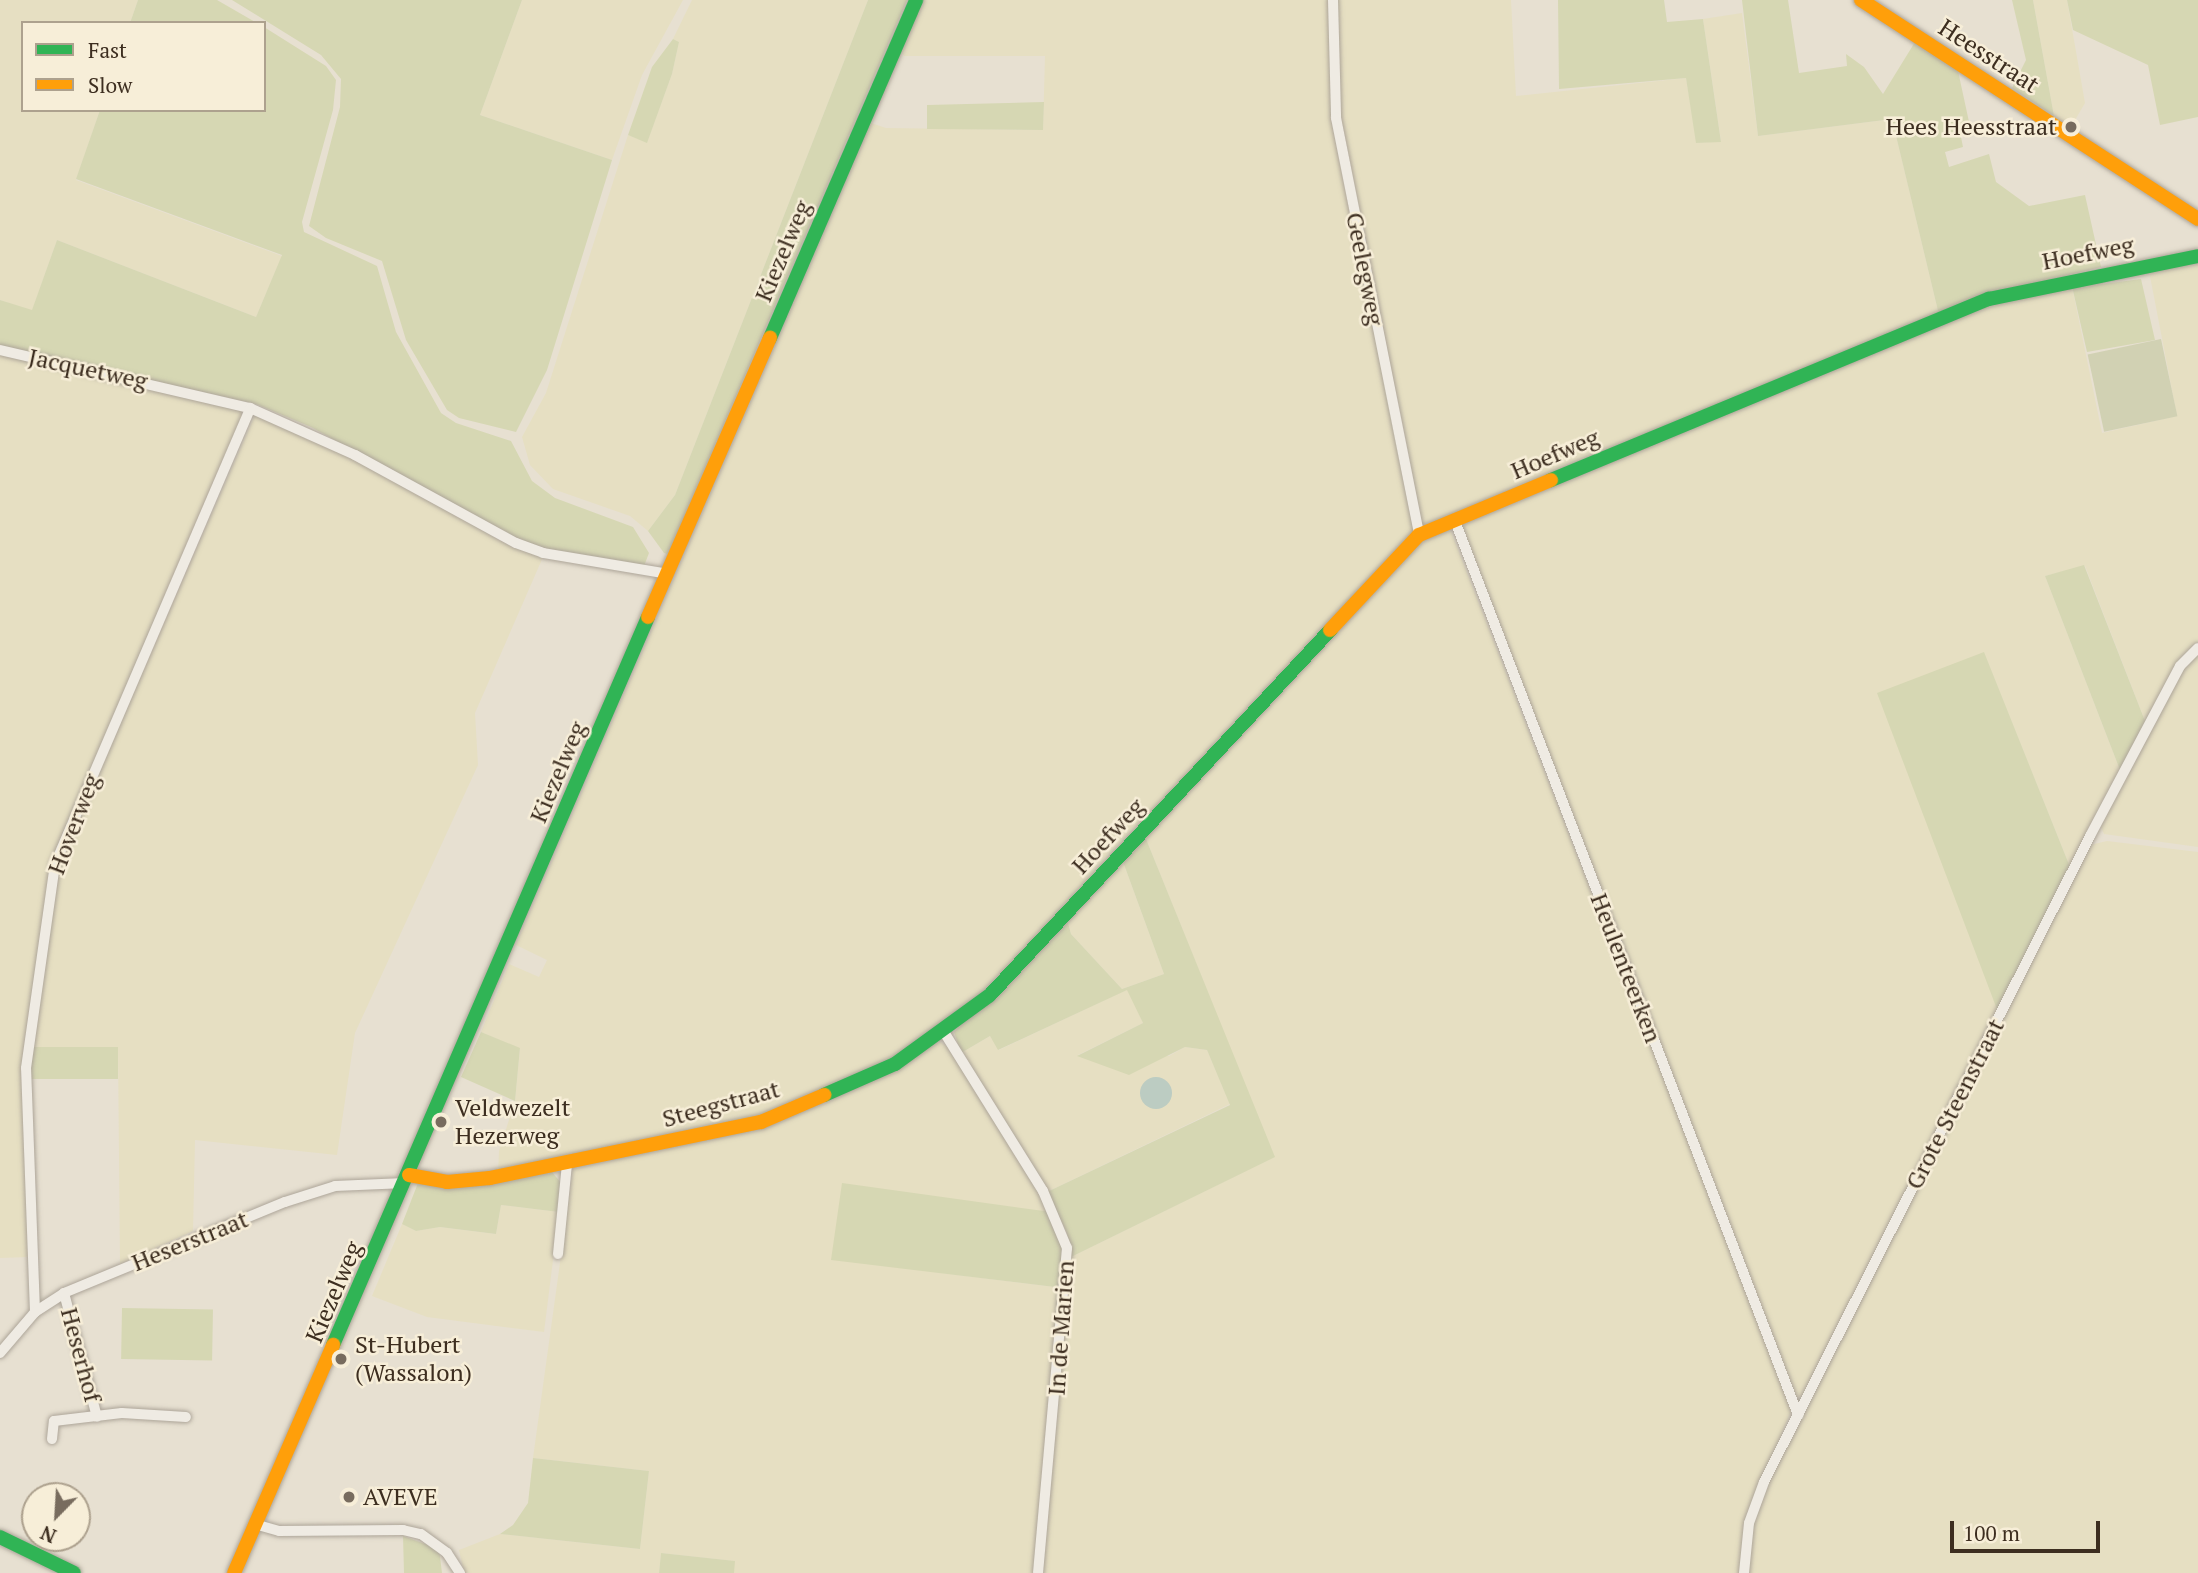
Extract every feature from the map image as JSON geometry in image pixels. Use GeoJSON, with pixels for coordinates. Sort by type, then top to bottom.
{"type":"FeatureCollection","features":[{"type":"Feature","properties":{"kind":"street","name":"Kiezelweg"},"geometry":{"type":"LineString","coordinates":[[238,1569],[916,0]]}},
{"type":"Feature","properties":{"kind":"street","name":"Geelegweg"},"geometry":{"type":"LineString","coordinates":[[1333,0],[1336,118],[1419,535]]}},
{"type":"Feature","properties":{"kind":"street","name":"Heesstraat"},"geometry":{"type":"LineString","coordinates":[[1861,0],[2198,219]]}},
{"type":"Feature","properties":{"kind":"street","name":"Hoefweg"},"geometry":{"type":"LineString","coordinates":[[1066,914],[1419,535],[1989,299],[2198,256]]}},
{"type":"Feature","properties":{"kind":"street","name":"Jacquetweg"},"geometry":{"type":"LineString","coordinates":[[0,350],[176,388],[250,408],[355,455],[516,543],[543,553],[668,574]]}},
{"type":"Feature","properties":{"kind":"street","name":"Hoverweg"},"geometry":{"type":"LineString","coordinates":[[35,1312],[26,1068],[55,864],[250,408]]}},
{"type":"Feature","properties":{"kind":"street","name":"Heulenteerken"},"geometry":{"type":"LineString","coordinates":[[1455,521],[1797,1415]]}},
{"type":"Feature","properties":{"kind":"street","name":"Grote Steenstraat"},"geometry":{"type":"LineString","coordinates":[[1744,1573],[1749,1523],[1797,1415],[2090,836],[2180,666],[2198,648]]}},
{"type":"Feature","properties":{"kind":"street","name":"Steegstraat"},"geometry":{"type":"LineString","coordinates":[[407,1179],[447,1182],[567,1164],[761,1122],[895,1064],[944,1032],[990,995],[1066,914]]}},
{"type":"Feature","properties":{"kind":"street","name":"In de Marien"},"geometry":{"type":"LineString","coordinates":[[944,1032],[1043,1191],[1067,1248],[1038,1573]]}},
{"type":"Feature","properties":{"kind":"street"},"geometry":{"type":"LineString","coordinates":[[558,1254],[567,1164]]}},
{"type":"Feature","properties":{"kind":"street","name":"Heserstraat"},"geometry":{"type":"LineString","coordinates":[[0,1353],[35,1312],[64,1293],[297,1198],[335,1186],[407,1179]]}},
{"type":"Feature","properties":{"kind":"street","name":"Heserhof"},"geometry":{"type":"LineString","coordinates":[[64,1293],[97,1417]]}},
{"type":"Feature","properties":{"kind":"street","name":"Heserhof"},"geometry":{"type":"LineString","coordinates":[[52,1439],[54,1421],[165,1413],[186,1417]]}},
{"type":"Feature","properties":{"kind":"street"},"geometry":{"type":"LineString","coordinates":[[258,1525],[279,1531],[403,1530],[421,1534],[447,1553],[460,1573]]}},
{"type":"Feature","properties":{"kind":"street"},"geometry":{"type":"LineString","coordinates":[[0,1537],[74,1573]]}},
{"type":"Feature","properties":{"kind":"shaded area"},"geometry":{"type":"Polygon","coordinates":[[[0,0],[138,0],[131,21],[21,21],[21,112],[99,112],[76,180],[282,256],[256,317],[57,240],[32,311],[0,300],[0,0]]]}},
{"type":"Feature","properties":{"kind":"shaded area"},"geometry":{"type":"Polygon","coordinates":[[[522,0],[683,0],[642,75],[612,160],[480,115],[522,0]]]}},
{"type":"Feature","properties":{"kind":"shaded area"},"geometry":{"type":"Polygon","coordinates":[[[692,0],[868,0],[675,495],[648,531],[630,516],[553,489],[530,465],[522,437],[546,393],[628,135],[647,142],[672,74],[679,42],[673,39],[692,0]]]}},
{"type":"Feature","properties":{"kind":"shaded area"},"geometry":{"type":"Polygon","coordinates":[[[923,0],[1329,0],[1332,115],[1414,534],[965,1011],[877,1069],[759,1119],[498,1175],[499,1151],[515,1101],[520,1049],[481,1032],[509,964],[539,977],[547,960],[516,945],[871,123],[886,128],[1043,130],[1045,56],[904,56],[901,51],[923,0]]]}},
{"type":"Feature","properties":{"kind":"shaded area"},"geometry":{"type":"Polygon","coordinates":[[[1337,0],[1511,0],[1516,96],[1686,78],[1697,143],[1721,141],[1703,19],[1742,13],[1758,136],[1892,119],[1939,315],[1426,526],[1421,524],[1339,120],[1337,0]]]}},
{"type":"Feature","properties":{"kind":"shaded area"},"geometry":{"type":"Polygon","coordinates":[[[2033,0],[2067,0],[2085,103],[2071,127],[2054,116],[2033,0]]]}},
{"type":"Feature","properties":{"kind":"shaded area"},"geometry":{"type":"Polygon","coordinates":[[[2198,262],[2198,642],[2172,671],[2145,721],[2085,566],[2045,576],[2120,770],[2070,867],[1984,653],[1998,1012],[1804,1396],[1796,1397],[1462,530],[1465,521],[1965,310],[2071,282],[2102,433],[2177,416],[2149,271],[2198,262]]]}},
{"type":"Feature","properties":{"kind":"shaded area"},"geometry":{"type":"Polygon","coordinates":[[[0,351],[240,409],[243,418],[52,866],[22,1068],[28,1257],[0,1258],[0,351]]]}},
{"type":"Feature","properties":{"kind":"shaded area"},"geometry":{"type":"Polygon","coordinates":[[[256,413],[318,439],[512,547],[543,557],[475,713],[478,765],[355,1033],[337,1155],[195,1140],[193,1231],[120,1264],[118,1048],[31,1047],[58,865],[256,413]]]}},
{"type":"Feature","properties":{"kind":"shaded area"},"geometry":{"type":"Polygon","coordinates":[[[1450,529],[1792,1409],[1768,1467],[1739,1573],[1043,1573],[1071,1257],[1274,1157],[1144,834],[1401,558],[1429,536],[1450,529]]]}},
{"type":"Feature","properties":{"kind":"shaded area"},"geometry":{"type":"Polygon","coordinates":[[[2198,651],[2198,847],[2104,834],[2100,825],[2171,685],[2198,651]]]}},
{"type":"Feature","properties":{"kind":"shaded area"},"geometry":{"type":"Polygon","coordinates":[[[2107,841],[2198,852],[2198,1573],[1746,1573],[1754,1521],[1765,1489],[2090,845],[2107,841]]]}},
{"type":"Feature","properties":{"kind":"shaded area"},"geometry":{"type":"Polygon","coordinates":[[[1122,859],[1164,974],[1122,989],[1071,934],[1067,919],[1122,859]]]}},
{"type":"Feature","properties":{"kind":"shaded area"},"geometry":{"type":"Polygon","coordinates":[[[1128,989],[1143,1023],[1078,1055],[1169,1056],[1185,1047],[1207,1050],[1230,1104],[1047,1192],[961,1053],[990,1036],[999,1050],[1128,989]]]}},
{"type":"Feature","properties":{"kind":"shaded area"},"geometry":{"type":"Polygon","coordinates":[[[939,1041],[949,1048],[1051,1212],[831,1259],[1063,1288],[1036,1573],[734,1573],[734,1561],[661,1553],[659,1573],[464,1573],[459,1550],[500,1534],[640,1549],[649,1471],[533,1458],[573,1169],[737,1131],[939,1041]]]}},
{"type":"Feature","properties":{"kind":"shaded area"},"geometry":{"type":"Polygon","coordinates":[[[1156,1077],[1168,1081],[1172,1093],[1168,1105],[1156,1109],[1144,1105],[1140,1093],[1144,1081],[1156,1077]]]}},
{"type":"Feature","properties":{"kind":"shaded area"},"geometry":{"type":"Polygon","coordinates":[[[501,1205],[559,1212],[544,1332],[427,1317],[372,1296],[402,1224],[416,1231],[440,1227],[496,1234],[501,1205]]]}},
{"type":"Feature","properties":{"kind":"green space"},"geometry":{"type":"Polygon","coordinates":[[[138,0],[217,0],[254,21],[131,21],[138,0]]]}},
{"type":"Feature","properties":{"kind":"green space"},"geometry":{"type":"Polygon","coordinates":[[[232,0],[522,0],[480,115],[612,160],[547,370],[516,432],[459,418],[447,410],[406,340],[382,261],[326,238],[309,226],[340,107],[341,79],[321,55],[232,0]]]}},
{"type":"Feature","properties":{"kind":"green space"},"geometry":{"type":"Polygon","coordinates":[[[868,0],[907,0],[668,554],[664,553],[648,531],[675,495],[868,0]]]}},
{"type":"Feature","properties":{"kind":"green space"},"geometry":{"type":"Polygon","coordinates":[[[1558,0],[1664,0],[1667,22],[1703,19],[1721,142],[1696,143],[1686,78],[1559,89],[1558,0]]]}},
{"type":"Feature","properties":{"kind":"green space"},"geometry":{"type":"Polygon","coordinates":[[[1742,0],[1788,0],[1799,73],[1847,66],[1846,54],[1864,67],[1883,94],[1915,42],[1958,71],[1971,131],[1960,132],[1963,147],[1945,152],[1949,167],[1989,154],[1996,182],[2029,206],[2085,195],[2101,267],[2013,289],[1939,315],[1892,119],[1758,136],[1742,0]]]}},
{"type":"Feature","properties":{"kind":"green space"},"geometry":{"type":"Polygon","coordinates":[[[2012,0],[2033,0],[2054,116],[2012,88],[2026,60],[2012,0]]]}},
{"type":"Feature","properties":{"kind":"green space"},"geometry":{"type":"Polygon","coordinates":[[[2067,0],[2198,0],[2198,117],[2160,125],[2148,65],[2073,30],[2067,0]]]}},
{"type":"Feature","properties":{"kind":"green space"},"geometry":{"type":"Polygon","coordinates":[[[266,28],[326,66],[336,80],[333,110],[302,222],[304,232],[377,266],[396,332],[441,413],[456,423],[511,441],[532,481],[555,498],[633,527],[649,553],[644,566],[544,549],[516,539],[311,427],[256,404],[0,346],[0,300],[32,310],[57,240],[256,317],[282,255],[76,179],[99,112],[266,112],[266,28]]]}},
{"type":"Feature","properties":{"kind":"green space"},"geometry":{"type":"Polygon","coordinates":[[[673,39],[679,42],[672,74],[647,143],[628,135],[652,67],[673,39]]]}},
{"type":"Feature","properties":{"kind":"green space"},"geometry":{"type":"Polygon","coordinates":[[[1044,102],[1043,130],[927,129],[927,105],[1044,102]]]}},
{"type":"Feature","properties":{"kind":"green space"},"geometry":{"type":"Polygon","coordinates":[[[2101,276],[2103,284],[2141,279],[2155,340],[2087,352],[2071,282],[2101,276]]]}},
{"type":"Feature","properties":{"kind":"green space"},"geometry":{"type":"Polygon","coordinates":[[[2161,339],[2177,416],[2104,432],[2088,355],[2161,339]]]}},
{"type":"Feature","properties":{"kind":"green space"},"geometry":{"type":"Polygon","coordinates":[[[2084,565],[2145,721],[2120,770],[2045,576],[2084,565]]]}},
{"type":"Feature","properties":{"kind":"green space"},"geometry":{"type":"Polygon","coordinates":[[[1984,652],[2070,867],[1998,1012],[1877,693],[1984,652]]]}},
{"type":"Feature","properties":{"kind":"green space"},"geometry":{"type":"Polygon","coordinates":[[[1144,834],[1275,1157],[1071,1257],[1067,1233],[1047,1192],[1230,1105],[1207,1050],[1185,1047],[1129,1075],[1077,1056],[1143,1023],[1127,990],[998,1050],[990,1036],[961,1053],[954,1032],[1067,919],[1071,934],[1122,989],[1164,974],[1122,859],[1144,834]]]}},
{"type":"Feature","properties":{"kind":"green space"},"geometry":{"type":"Polygon","coordinates":[[[481,1032],[520,1048],[515,1101],[461,1077],[481,1032]]]}},
{"type":"Feature","properties":{"kind":"green space"},"geometry":{"type":"Polygon","coordinates":[[[31,1047],[118,1047],[118,1079],[31,1079],[31,1047]]]}},
{"type":"Feature","properties":{"kind":"green space"},"geometry":{"type":"Polygon","coordinates":[[[551,1171],[562,1184],[559,1212],[501,1205],[496,1234],[440,1227],[416,1231],[402,1224],[418,1183],[551,1171]]]}},
{"type":"Feature","properties":{"kind":"green space"},"geometry":{"type":"Polygon","coordinates":[[[842,1183],[1051,1212],[1064,1245],[1063,1288],[831,1260],[842,1183]]]}},
{"type":"Feature","properties":{"kind":"green space"},"geometry":{"type":"Polygon","coordinates":[[[122,1308],[213,1310],[212,1361],[121,1359],[122,1308]]]}},
{"type":"Feature","properties":{"kind":"green space"},"geometry":{"type":"Polygon","coordinates":[[[533,1458],[649,1471],[640,1549],[500,1534],[513,1525],[528,1503],[533,1458]]]}},
{"type":"Feature","properties":{"kind":"green space"},"geometry":{"type":"Polygon","coordinates":[[[403,1536],[439,1549],[442,1573],[404,1573],[403,1536]]]}},
{"type":"Feature","properties":{"kind":"green space"},"geometry":{"type":"Polygon","coordinates":[[[661,1553],[735,1561],[734,1573],[659,1573],[661,1553]]]}},
{"type":"Feature","properties":{"kind":"traffic: fast"},"geometry":{"type":"LineString","coordinates":[[770,338],[916,0]]}},
{"type":"Feature","properties":{"kind":"traffic: fast"},"geometry":{"type":"LineString","coordinates":[[1551,480],[1989,299],[2198,256]]}},
{"type":"Feature","properties":{"kind":"traffic: fast"},"geometry":{"type":"LineString","coordinates":[[333,1345],[648,617]]}},
{"type":"Feature","properties":{"kind":"traffic: fast"},"geometry":{"type":"LineString","coordinates":[[824,1095],[895,1064],[990,995],[1330,630]]}},
{"type":"Feature","properties":{"kind":"traffic: fast"},"geometry":{"type":"LineString","coordinates":[[0,1537],[74,1573]]}},
{"type":"Feature","properties":{"kind":"traffic: slow"},"geometry":{"type":"LineString","coordinates":[[1861,0],[2198,219]]}},
{"type":"Feature","properties":{"kind":"traffic: slow"},"geometry":{"type":"LineString","coordinates":[[648,617],[770,338]]}},
{"type":"Feature","properties":{"kind":"traffic: slow"},"geometry":{"type":"LineString","coordinates":[[1330,630],[1419,535],[1551,480]]}},
{"type":"Feature","properties":{"kind":"traffic: slow"},"geometry":{"type":"LineString","coordinates":[[409,1175],[447,1182],[490,1178],[761,1122],[824,1095]]}},
{"type":"Feature","properties":{"kind":"traffic: slow"},"geometry":{"type":"LineString","coordinates":[[234,1573],[333,1345]]}},
{"type":"Feature","properties":{"kind":"place","name":"Hees Heesstraat"},"geometry":{"type":"Point","coordinates":[2071,127]}},
{"type":"Feature","properties":{"kind":"place","name":"Veldwezelt Hezerweg"},"geometry":{"type":"Point","coordinates":[441,1122]}},
{"type":"Feature","properties":{"kind":"place","name":"St-Hubert (Wassalon)"},"geometry":{"type":"Point","coordinates":[341,1359]}},
{"type":"Feature","properties":{"kind":"place","name":"AVEVE"},"geometry":{"type":"Point","coordinates":[349,1497]}}]}
